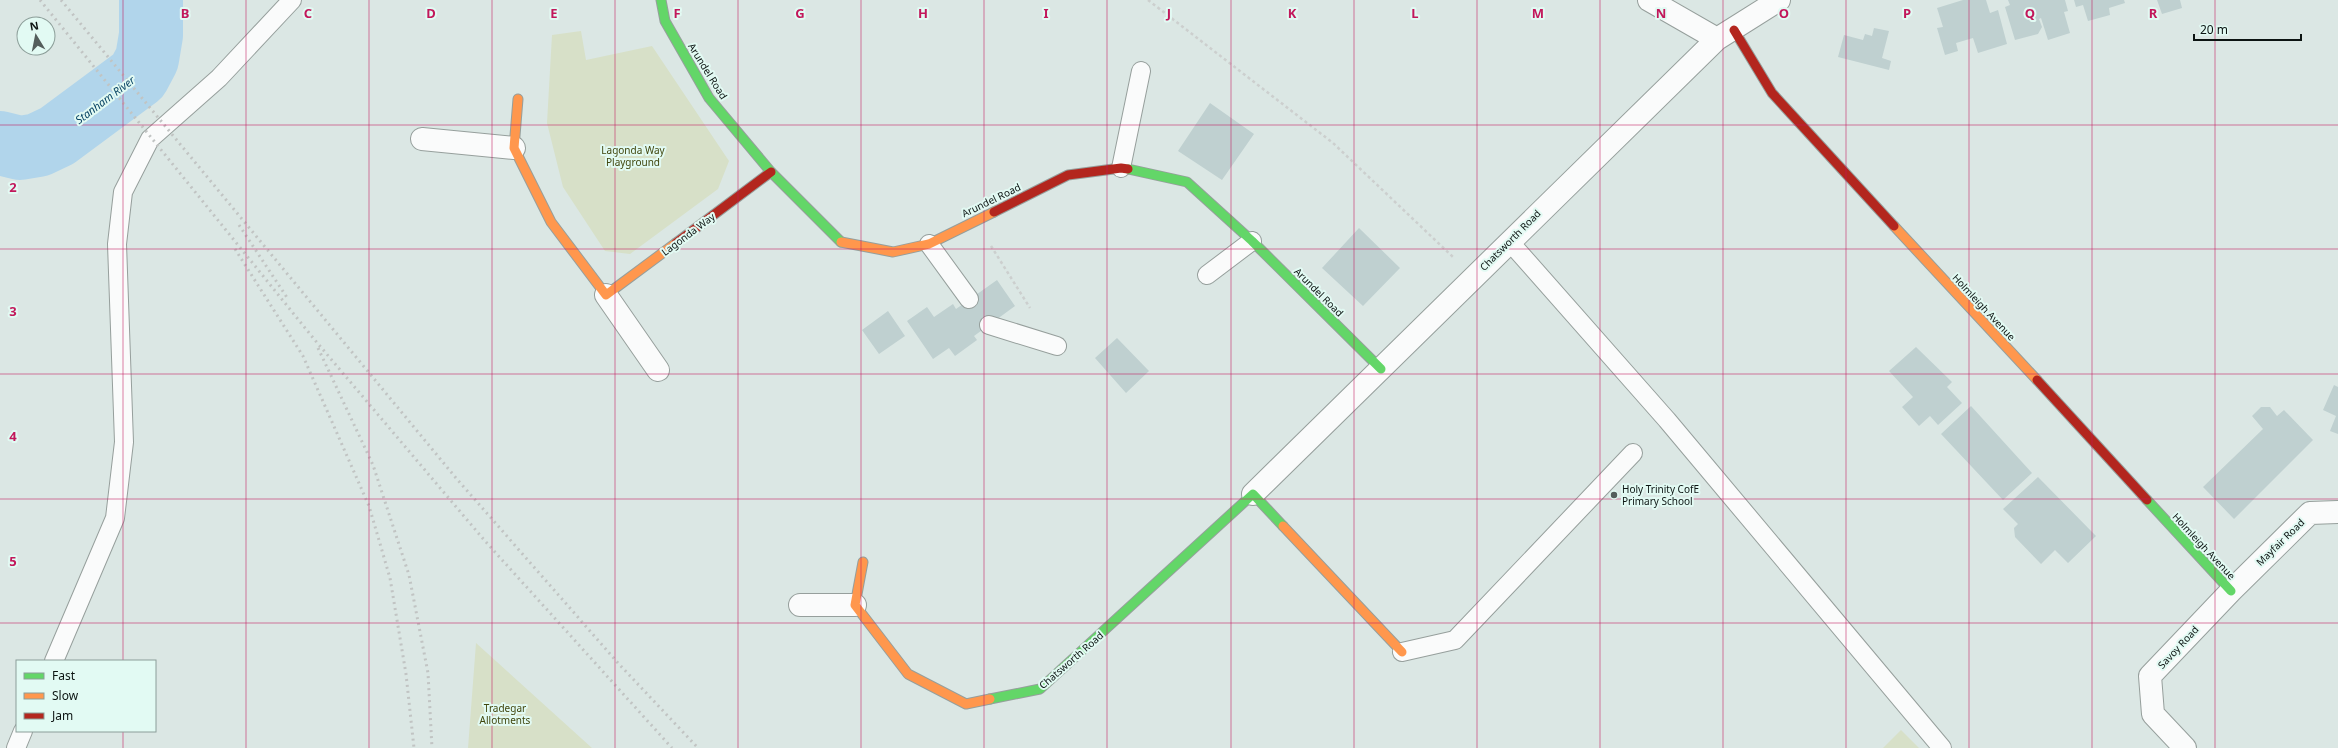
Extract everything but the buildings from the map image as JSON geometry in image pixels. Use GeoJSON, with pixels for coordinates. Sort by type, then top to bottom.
{"type":"FeatureCollection","features":[{"type":"Feature","properties":{"kind":"street","name":"Arundel Road"},"geometry":{"type":"LineString","coordinates":[[662,0],[665,21],[709,98],[771,172],[840,242],[894,252],[929,244],[1068,175],[1121,168],[1187,182],[1252,241],[1381,369]]}},
{"type":"Feature","properties":{"kind":"street"},"geometry":{"type":"LineString","coordinates":[[1649,0],[1725,34]]}},
{"type":"Feature","properties":{"kind":"street","name":"Chatsworth Road"},"geometry":{"type":"LineString","coordinates":[[855,605],[908,674],[966,704],[1040,689],[1253,494],[1381,369],[1473,276],[1725,34],[1779,0]]}},
{"type":"Feature","properties":{"kind":"street","name":"Holmleigh Avenue"},"geometry":{"type":"LineString","coordinates":[[1725,34],[1772,92],[2230,591]]}},
{"type":"Feature","properties":{"kind":"street"},"geometry":{"type":"LineString","coordinates":[[518,99],[514,148],[551,222],[606,295],[658,370]]}},
{"type":"Feature","properties":{"kind":"street"},"geometry":{"type":"LineString","coordinates":[[422,139],[514,148]]}},
{"type":"Feature","properties":{"kind":"street","name":"Lagonda Way"},"geometry":{"type":"LineString","coordinates":[[606,295],[771,172]]}},
{"type":"Feature","properties":{"kind":"street"},"geometry":{"type":"LineString","coordinates":[[1253,494],[1402,652]]}},
{"type":"Feature","properties":{"kind":"street","name":"Mayfair Road"},"geometry":{"type":"LineString","coordinates":[[2230,591],[2310,514],[2338,512]]}},
{"type":"Feature","properties":{"kind":"street"},"geometry":{"type":"LineString","coordinates":[[800,605],[855,605],[863,562]]}},
{"type":"Feature","properties":{"kind":"street","name":"Savoy Road"},"geometry":{"type":"LineString","coordinates":[[2185,748],[2153,714],[2150,676],[2230,591]]}},
{"type":"Feature","properties":{"kind":"lane"},"geometry":{"type":"LineString","coordinates":[[54,660],[115,518],[124,442],[117,244],[123,192],[150,139],[219,78],[292,0]]}},
{"type":"Feature","properties":{"kind":"lane"},"geometry":{"type":"LineString","coordinates":[[1121,168],[1141,71]]}},
{"type":"Feature","properties":{"kind":"lane"},"geometry":{"type":"LineString","coordinates":[[1207,275],[1252,241]]}},
{"type":"Feature","properties":{"kind":"lane"},"geometry":{"type":"LineString","coordinates":[[1509,241],[1667,420],[1942,748]]}},
{"type":"Feature","properties":{"kind":"lane"},"geometry":{"type":"LineString","coordinates":[[929,244],[969,300]]}},
{"type":"Feature","properties":{"kind":"lane"},"geometry":{"type":"LineString","coordinates":[[989,325],[1057,346]]}},
{"type":"Feature","properties":{"kind":"lane"},"geometry":{"type":"LineString","coordinates":[[1402,652],[1455,640],[1633,453]]}},
{"type":"Feature","properties":{"kind":"lane"},"geometry":{"type":"LineString","coordinates":[[16,748],[23,732]]}},
{"type":"Feature","properties":{"kind":"path"},"geometry":{"type":"LineString","coordinates":[[1148,0],[1333,143],[1473,276]]}},
{"type":"Feature","properties":{"kind":"path"},"geometry":{"type":"LineString","coordinates":[[975,220],[1039,322],[1057,346]]}},
{"type":"Feature","properties":{"kind":"green space","name":"Lagonda Way Playground"},"geometry":{"type":"Polygon","coordinates":[[[581,31],[586,60],[652,46],[729,161],[718,189],[630,254],[605,251],[563,187],[547,123],[552,35],[581,31]]]}},
{"type":"Feature","properties":{"kind":"green space","name":"Tradegar Allotments"},"geometry":{"type":"Polygon","coordinates":[[[476,643],[592,748],[468,748],[476,643]]]}},
{"type":"Feature","properties":{"kind":"green space"},"geometry":{"type":"Polygon","coordinates":[[[1901,730],[1919,748],[1883,748],[1901,730]]]}},
{"type":"Feature","properties":{"kind":"waterway","name":"Stanham River"},"geometry":{"type":"LineString","coordinates":[[0,143],[20,148],[38,145],[57,136],[138,76],[147,59],[151,35],[151,0]]}},
{"type":"Feature","properties":{"kind":"railway"},"geometry":{"type":"LineString","coordinates":[[40,0],[314,339],[485,541],[672,748]]}},
{"type":"Feature","properties":{"kind":"railway"},"geometry":{"type":"LineString","coordinates":[[61,0],[456,478],[618,663],[698,748]]}},
{"type":"Feature","properties":{"kind":"railway"},"geometry":{"type":"LineString","coordinates":[[239,225],[288,299]]}},
{"type":"Feature","properties":{"kind":"railway"},"geometry":{"type":"LineString","coordinates":[[235,249],[303,356],[369,506],[390,578],[406,674],[414,748]]}},
{"type":"Feature","properties":{"kind":"railway"},"geometry":{"type":"LineString","coordinates":[[318,348],[373,465],[409,575],[428,673],[432,748]]}},
{"type":"Feature","properties":{"kind":"traffic: fast"},"geometry":{"type":"LineString","coordinates":[[661,0],[665,21],[709,98],[771,172],[841,242]]}},
{"type":"Feature","properties":{"kind":"traffic: fast"},"geometry":{"type":"LineString","coordinates":[[1128,169],[1187,182],[1252,241],[1381,369]]}},
{"type":"Feature","properties":{"kind":"traffic: fast"},"geometry":{"type":"LineString","coordinates":[[990,699],[1040,689],[1253,494],[1283,526]]}},
{"type":"Feature","properties":{"kind":"traffic: fast"},"geometry":{"type":"LineString","coordinates":[[2147,500],[2231,591]]}},
{"type":"Feature","properties":{"kind":"traffic: slow"},"geometry":{"type":"LineString","coordinates":[[518,99],[514,148],[551,222],[606,295],[676,243]]}},
{"type":"Feature","properties":{"kind":"traffic: slow"},"geometry":{"type":"LineString","coordinates":[[841,242],[893,252],[929,244],[994,212]]}},
{"type":"Feature","properties":{"kind":"traffic: slow"},"geometry":{"type":"LineString","coordinates":[[1894,226],[2037,380]]}},
{"type":"Feature","properties":{"kind":"traffic: slow"},"geometry":{"type":"LineString","coordinates":[[1283,526],[1402,652]]}},
{"type":"Feature","properties":{"kind":"traffic: slow"},"geometry":{"type":"LineString","coordinates":[[863,562],[855,605],[908,674],[966,704],[990,699]]}},
{"type":"Feature","properties":{"kind":"traffic: jam"},"geometry":{"type":"LineString","coordinates":[[1734,30],[1772,93],[1894,226]]}},
{"type":"Feature","properties":{"kind":"traffic: jam"},"geometry":{"type":"LineString","coordinates":[[994,212],[1068,175],[1121,168],[1128,169]]}},
{"type":"Feature","properties":{"kind":"traffic: jam"},"geometry":{"type":"LineString","coordinates":[[676,243],[771,172]]}},
{"type":"Feature","properties":{"kind":"traffic: jam"},"geometry":{"type":"LineString","coordinates":[[2037,380],[2147,500]]}},
{"type":"Feature","properties":{"kind":"place","name":"Holy Trinity CofE Primary School"},"geometry":{"type":"Point","coordinates":[1614,495]}}]}
